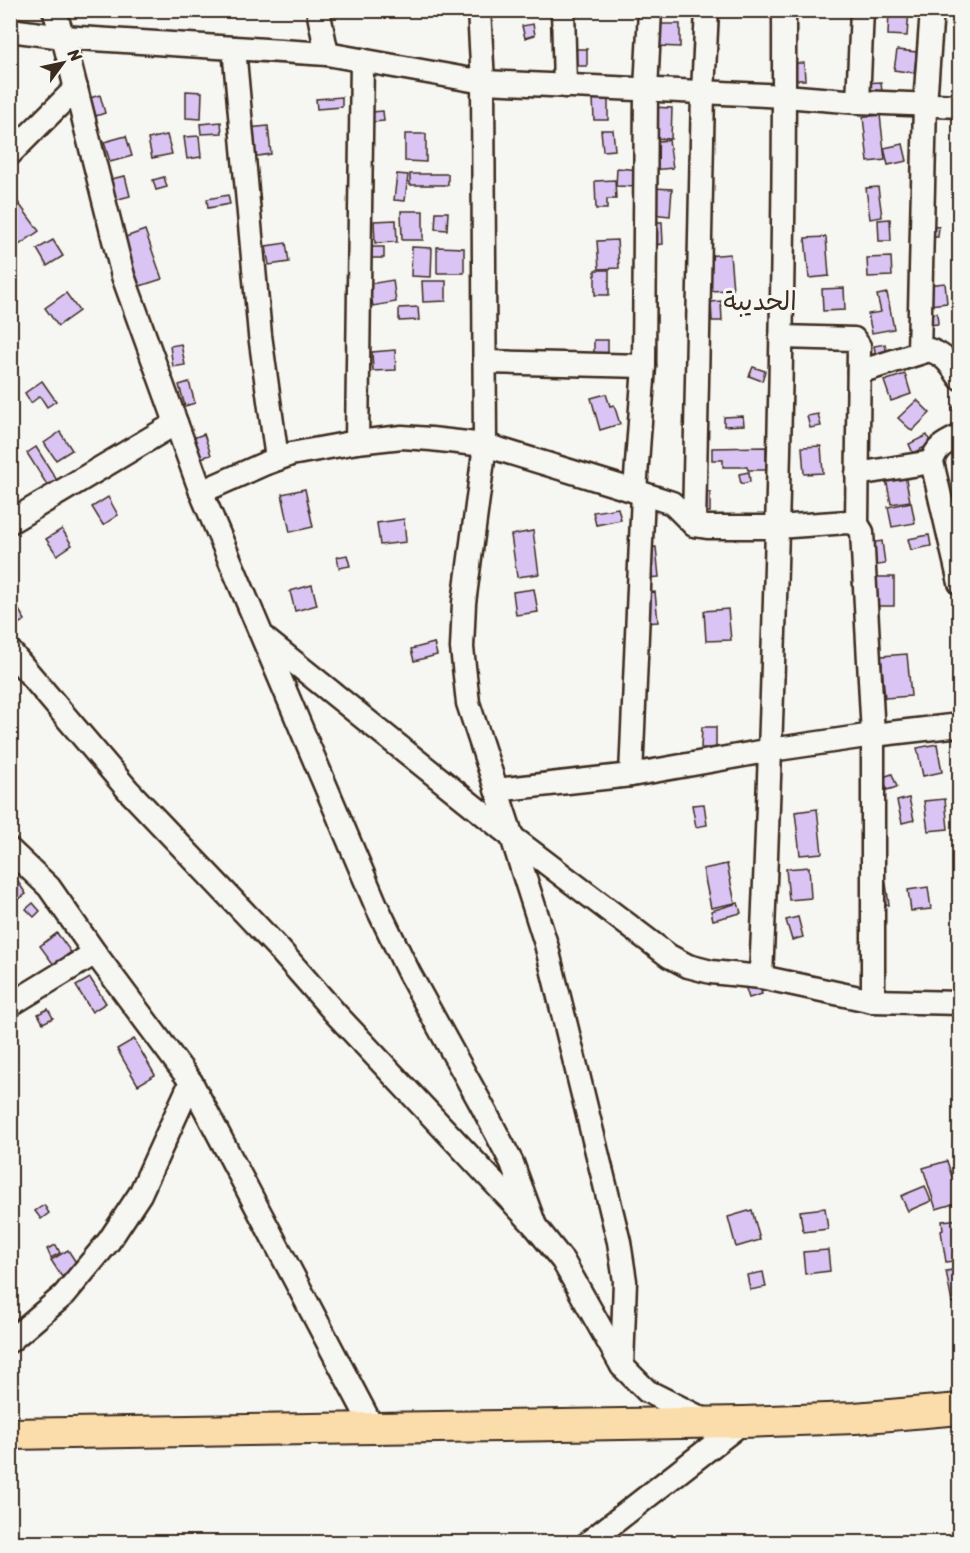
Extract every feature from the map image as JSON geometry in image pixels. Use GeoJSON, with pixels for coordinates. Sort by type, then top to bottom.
{"type":"FeatureCollection","features":[{"type":"Feature","properties":{"kind":"main road"},"geometry":{"type":"LineString","coordinates":[[10,1434],[711,1423],[855,1418],[960,1409]]}},
{"type":"Feature","properties":{"kind":"street"},"geometry":{"type":"LineString","coordinates":[[54,10],[63,37],[123,276],[201,492],[376,905],[409,973],[512,1163],[535,1226]]}},
{"type":"Feature","properties":{"kind":"street"},"geometry":{"type":"LineString","coordinates":[[318,10],[327,54]]}},
{"type":"Feature","properties":{"kind":"street"},"geometry":{"type":"LineString","coordinates":[[479,10],[483,82],[485,445],[464,603],[462,648],[468,703],[546,944],[619,1242],[625,1281],[622,1366]]}},
{"type":"Feature","properties":{"kind":"street"},"geometry":{"type":"LineString","coordinates":[[563,10],[565,86]]}},
{"type":"Feature","properties":{"kind":"street"},"geometry":{"type":"LineString","coordinates":[[631,775],[644,366],[646,90],[650,10]]}},
{"type":"Feature","properties":{"kind":"street"},"geometry":{"type":"LineString","coordinates":[[694,525],[703,92],[707,10]]}},
{"type":"Feature","properties":{"kind":"street"},"geometry":{"type":"LineString","coordinates":[[760,977],[771,750],[777,527],[784,10]]}},
{"type":"Feature","properties":{"kind":"street"},"geometry":{"type":"LineString","coordinates":[[858,102],[862,10]]}},
{"type":"Feature","properties":{"kind":"street"},"geometry":{"type":"LineString","coordinates":[[919,352],[925,104],[932,10]]}},
{"type":"Feature","properties":{"kind":"street"},"geometry":{"type":"LineString","coordinates":[[10,30],[63,37],[327,54],[483,82],[960,106]]}},
{"type":"Feature","properties":{"kind":"street"},"geometry":{"type":"LineString","coordinates":[[234,48],[260,335],[277,459]]}},
{"type":"Feature","properties":{"kind":"street"},"geometry":{"type":"LineString","coordinates":[[357,442],[362,60]]}},
{"type":"Feature","properties":{"kind":"street"},"geometry":{"type":"LineString","coordinates":[[10,154],[76,88]]}},
{"type":"Feature","properties":{"kind":"street"},"geometry":{"type":"LineString","coordinates":[[781,337],[854,339],[859,346],[857,524],[862,532],[873,735],[873,1001]]}},
{"type":"Feature","properties":{"kind":"street"},"geometry":{"type":"LineString","coordinates":[[859,372],[929,350],[939,352],[960,378]]}},
{"type":"Feature","properties":{"kind":"street"},"geometry":{"type":"LineString","coordinates":[[485,362],[644,366]]}},
{"type":"Feature","properties":{"kind":"street"},"geometry":{"type":"LineString","coordinates":[[10,522],[176,423]]}},
{"type":"Feature","properties":{"kind":"street"},"geometry":{"type":"LineString","coordinates":[[959,578],[932,462],[935,452],[947,442],[960,436]]}},
{"type":"Feature","properties":{"kind":"street"},"geometry":{"type":"LineString","coordinates":[[201,492],[291,454],[357,442],[402,437],[485,445],[672,504],[694,525],[777,527],[848,522],[857,524]]}},
{"type":"Feature","properties":{"kind":"street"},"geometry":{"type":"LineString","coordinates":[[857,474],[932,462]]}},
{"type":"Feature","properties":{"kind":"street"},"geometry":{"type":"LineString","coordinates":[[261,635],[513,837],[669,956],[688,966],[711,972],[760,977],[873,1001],[960,1003]]}},
{"type":"Feature","properties":{"kind":"street"},"geometry":{"type":"LineString","coordinates":[[10,651],[128,790],[278,948],[336,1014],[535,1226],[563,1261],[622,1366],[647,1391],[711,1423]]}},
{"type":"Feature","properties":{"kind":"street"},"geometry":{"type":"LineString","coordinates":[[496,790],[631,775],[771,750],[960,725]]}},
{"type":"Feature","properties":{"kind":"street"},"geometry":{"type":"LineString","coordinates":[[10,849],[49,887],[191,1082],[373,1428]]}},
{"type":"Feature","properties":{"kind":"street"},"geometry":{"type":"LineString","coordinates":[[10,1005],[95,953]]}},
{"type":"Feature","properties":{"kind":"street"},"geometry":{"type":"LineString","coordinates":[[10,1341],[64,1295],[109,1241],[140,1194],[191,1082]]}},
{"type":"Feature","properties":{"kind":"street"},"geometry":{"type":"LineString","coordinates":[[589,1542],[743,1422]]}},
{"type":"Feature","properties":{"kind":"building"},"geometry":{"type":"Polygon","coordinates":[[[487,10],[498,10],[499,17],[488,19],[487,10]]]}},
{"type":"Feature","properties":{"kind":"building"},"geometry":{"type":"Polygon","coordinates":[[[889,10],[909,10],[907,36],[888,35],[889,10]]]}},
{"type":"Feature","properties":{"kind":"building"},"geometry":{"type":"Polygon","coordinates":[[[533,24],[535,35],[525,38],[522,26],[533,24]]]}},
{"type":"Feature","properties":{"kind":"building"},"geometry":{"type":"Polygon","coordinates":[[[656,24],[680,24],[680,47],[656,46],[656,24]]]}},
{"type":"Feature","properties":{"kind":"building"},"geometry":{"type":"Polygon","coordinates":[[[576,49],[587,49],[587,66],[576,66],[576,49]]]}},
{"type":"Feature","properties":{"kind":"building"},"geometry":{"type":"Polygon","coordinates":[[[897,50],[917,52],[914,73],[894,70],[897,50]]]}},
{"type":"Feature","properties":{"kind":"building"},"geometry":{"type":"Polygon","coordinates":[[[792,63],[804,63],[805,80],[793,80],[792,63]]]}},
{"type":"Feature","properties":{"kind":"building"},"geometry":{"type":"Polygon","coordinates":[[[881,82],[882,93],[865,94],[864,83],[881,82]]]}},
{"type":"Feature","properties":{"kind":"building"},"geometry":{"type":"Polygon","coordinates":[[[186,91],[202,92],[201,119],[186,118],[186,91]]]}},
{"type":"Feature","properties":{"kind":"building"},"geometry":{"type":"Polygon","coordinates":[[[100,95],[105,113],[96,116],[90,98],[100,95]]]}},
{"type":"Feature","properties":{"kind":"building"},"geometry":{"type":"Polygon","coordinates":[[[342,97],[342,107],[317,109],[316,99],[342,97]]]}},
{"type":"Feature","properties":{"kind":"building"},"geometry":{"type":"Polygon","coordinates":[[[593,98],[608,98],[608,120],[594,120],[593,98]]]}},
{"type":"Feature","properties":{"kind":"building"},"geometry":{"type":"Polygon","coordinates":[[[651,107],[672,108],[671,139],[650,138],[651,107]]]}},
{"type":"Feature","properties":{"kind":"building"},"geometry":{"type":"Polygon","coordinates":[[[383,111],[384,121],[373,122],[372,112],[383,111]]]}},
{"type":"Feature","properties":{"kind":"building"},"geometry":{"type":"Polygon","coordinates":[[[880,115],[885,160],[868,162],[863,117],[880,115]]]}},
{"type":"Feature","properties":{"kind":"building"},"geometry":{"type":"Polygon","coordinates":[[[221,122],[222,133],[201,134],[200,124],[221,122]]]}},
{"type":"Feature","properties":{"kind":"building"},"geometry":{"type":"Polygon","coordinates":[[[268,126],[271,154],[252,157],[248,128],[268,126]]]}},
{"type":"Feature","properties":{"kind":"building"},"geometry":{"type":"Polygon","coordinates":[[[601,130],[613,130],[615,150],[603,151],[601,130]]]}},
{"type":"Feature","properties":{"kind":"building"},"geometry":{"type":"Polygon","coordinates":[[[405,134],[426,134],[426,162],[405,161],[405,134]]]}},
{"type":"Feature","properties":{"kind":"building"},"geometry":{"type":"Polygon","coordinates":[[[167,135],[172,154],[152,158],[148,139],[167,135]]]}},
{"type":"Feature","properties":{"kind":"building"},"geometry":{"type":"Polygon","coordinates":[[[126,136],[132,156],[110,162],[104,142],[126,136]]]}},
{"type":"Feature","properties":{"kind":"building"},"geometry":{"type":"Polygon","coordinates":[[[199,136],[201,157],[187,159],[184,137],[199,136]]]}},
{"type":"Feature","properties":{"kind":"building"},"geometry":{"type":"Polygon","coordinates":[[[669,140],[673,168],[652,170],[649,142],[669,140]]]}},
{"type":"Feature","properties":{"kind":"building"},"geometry":{"type":"Polygon","coordinates":[[[903,144],[907,161],[888,165],[884,148],[903,144]]]}},
{"type":"Feature","properties":{"kind":"building"},"geometry":{"type":"Polygon","coordinates":[[[617,168],[640,170],[639,187],[616,186],[617,168]]]}},
{"type":"Feature","properties":{"kind":"building"},"geometry":{"type":"Polygon","coordinates":[[[397,174],[408,175],[405,201],[394,200],[397,174]]]}},
{"type":"Feature","properties":{"kind":"building"},"geometry":{"type":"Polygon","coordinates":[[[410,174],[448,174],[448,185],[410,185],[410,174]]]}},
{"type":"Feature","properties":{"kind":"building"},"geometry":{"type":"Polygon","coordinates":[[[125,176],[130,196],[107,202],[101,181],[125,176]]]}},
{"type":"Feature","properties":{"kind":"building"},"geometry":{"type":"Polygon","coordinates":[[[164,177],[167,187],[156,190],[153,180],[164,177]]]}},
{"type":"Feature","properties":{"kind":"building"},"geometry":{"type":"Polygon","coordinates":[[[615,180],[616,199],[607,199],[607,209],[596,209],[595,181],[615,180]]]}},
{"type":"Feature","properties":{"kind":"building"},"geometry":{"type":"Polygon","coordinates":[[[878,187],[882,217],[870,219],[866,188],[878,187]]]}},
{"type":"Feature","properties":{"kind":"building"},"geometry":{"type":"Polygon","coordinates":[[[653,188],[672,189],[670,216],[651,214],[653,188]]]}},
{"type":"Feature","properties":{"kind":"building"},"geometry":{"type":"Polygon","coordinates":[[[228,195],[230,204],[208,208],[207,199],[228,195]]]}},
{"type":"Feature","properties":{"kind":"building"},"geometry":{"type":"Polygon","coordinates":[[[17,201],[39,231],[16,247],[10,239],[10,236],[17,232],[10,223],[10,206],[17,201]]]}},
{"type":"Feature","properties":{"kind":"building"},"geometry":{"type":"Polygon","coordinates":[[[401,211],[423,211],[423,240],[402,240],[401,211]]]}},
{"type":"Feature","properties":{"kind":"building"},"geometry":{"type":"Polygon","coordinates":[[[436,212],[448,212],[447,230],[435,229],[436,212]]]}},
{"type":"Feature","properties":{"kind":"building"},"geometry":{"type":"Polygon","coordinates":[[[890,219],[891,241],[879,241],[878,220],[890,219]]]}},
{"type":"Feature","properties":{"kind":"building"},"geometry":{"type":"Polygon","coordinates":[[[396,220],[397,242],[375,243],[374,221],[396,220]]]}},
{"type":"Feature","properties":{"kind":"building"},"geometry":{"type":"Polygon","coordinates":[[[651,222],[662,222],[663,244],[652,245],[651,222]]]}},
{"type":"Feature","properties":{"kind":"building"},"geometry":{"type":"Polygon","coordinates":[[[927,226],[939,227],[938,237],[926,237],[927,226]]]}},
{"type":"Feature","properties":{"kind":"building"},"geometry":{"type":"Polygon","coordinates":[[[145,230],[162,279],[140,286],[123,238],[145,230]]]}},
{"type":"Feature","properties":{"kind":"building"},"geometry":{"type":"Polygon","coordinates":[[[826,237],[829,276],[809,278],[805,238],[826,237]]]}},
{"type":"Feature","properties":{"kind":"building"},"geometry":{"type":"Polygon","coordinates":[[[53,240],[63,256],[47,266],[37,249],[53,240]]]}},
{"type":"Feature","properties":{"kind":"building"},"geometry":{"type":"Polygon","coordinates":[[[617,240],[619,268],[599,269],[597,241],[617,240]]]}},
{"type":"Feature","properties":{"kind":"building"},"geometry":{"type":"Polygon","coordinates":[[[286,243],[289,262],[269,265],[266,246],[286,243]]]}},
{"type":"Feature","properties":{"kind":"building"},"geometry":{"type":"Polygon","coordinates":[[[371,247],[384,247],[384,258],[372,258],[371,247]]]}},
{"type":"Feature","properties":{"kind":"building"},"geometry":{"type":"Polygon","coordinates":[[[412,247],[432,248],[431,277],[411,276],[412,247]]]}},
{"type":"Feature","properties":{"kind":"building"},"geometry":{"type":"Polygon","coordinates":[[[437,247],[464,248],[464,273],[437,273],[437,247]]]}},
{"type":"Feature","properties":{"kind":"building"},"geometry":{"type":"Polygon","coordinates":[[[730,254],[733,290],[708,291],[706,256],[730,254]]]}},
{"type":"Feature","properties":{"kind":"building"},"geometry":{"type":"Polygon","coordinates":[[[891,257],[892,276],[868,277],[867,258],[891,257]]]}},
{"type":"Feature","properties":{"kind":"building"},"geometry":{"type":"Polygon","coordinates":[[[595,270],[609,270],[609,295],[595,295],[595,270]]]}},
{"type":"Feature","properties":{"kind":"building"},"geometry":{"type":"Polygon","coordinates":[[[393,280],[396,302],[373,306],[369,284],[393,280]]]}},
{"type":"Feature","properties":{"kind":"building"},"geometry":{"type":"Polygon","coordinates":[[[422,281],[446,281],[446,301],[423,302],[422,281]]]}},
{"type":"Feature","properties":{"kind":"building"},"geometry":{"type":"Polygon","coordinates":[[[945,283],[947,303],[929,305],[927,285],[945,283]]]}},
{"type":"Feature","properties":{"kind":"building"},"geometry":{"type":"Polygon","coordinates":[[[844,288],[845,310],[823,311],[822,289],[844,288]]]}},
{"type":"Feature","properties":{"kind":"building"},"geometry":{"type":"Polygon","coordinates":[[[66,293],[79,311],[58,326],[45,308],[66,293]]]}},
{"type":"Feature","properties":{"kind":"building"},"geometry":{"type":"Polygon","coordinates":[[[887,293],[894,329],[872,333],[868,314],[881,312],[877,295],[887,293]]]}},
{"type":"Feature","properties":{"kind":"building"},"geometry":{"type":"Polygon","coordinates":[[[721,301],[722,321],[712,321],[711,302],[721,301]]]}},
{"type":"Feature","properties":{"kind":"building"},"geometry":{"type":"Polygon","coordinates":[[[418,307],[419,320],[399,321],[399,308],[418,307]]]}},
{"type":"Feature","properties":{"kind":"building"},"geometry":{"type":"Polygon","coordinates":[[[937,313],[938,324],[927,325],[926,314],[937,313]]]}},
{"type":"Feature","properties":{"kind":"building"},"geometry":{"type":"Polygon","coordinates":[[[594,340],[608,340],[608,361],[594,361],[594,340]]]}},
{"type":"Feature","properties":{"kind":"building"},"geometry":{"type":"Polygon","coordinates":[[[10,343],[18,351],[10,358],[10,343]]]}},
{"type":"Feature","properties":{"kind":"building"},"geometry":{"type":"Polygon","coordinates":[[[181,344],[185,365],[173,367],[170,346],[181,344]]]}},
{"type":"Feature","properties":{"kind":"building"},"geometry":{"type":"Polygon","coordinates":[[[885,344],[887,354],[876,356],[874,346],[885,344]]]}},
{"type":"Feature","properties":{"kind":"building"},"geometry":{"type":"Polygon","coordinates":[[[395,350],[396,370],[373,371],[372,352],[395,350]]]}},
{"type":"Feature","properties":{"kind":"building"},"geometry":{"type":"Polygon","coordinates":[[[753,367],[765,371],[762,381],[749,376],[753,367]]]}},
{"type":"Feature","properties":{"kind":"building"},"geometry":{"type":"Polygon","coordinates":[[[905,374],[911,394],[891,401],[884,381],[905,374]]]}},
{"type":"Feature","properties":{"kind":"building"},"geometry":{"type":"Polygon","coordinates":[[[42,381],[56,401],[47,407],[40,396],[31,403],[25,393],[42,381]]]}},
{"type":"Feature","properties":{"kind":"building"},"geometry":{"type":"Polygon","coordinates":[[[189,382],[195,403],[185,406],[179,385],[189,382]]]}},
{"type":"Feature","properties":{"kind":"building"},"geometry":{"type":"Polygon","coordinates":[[[606,394],[610,406],[614,405],[620,424],[600,430],[591,398],[606,394]]]}},
{"type":"Feature","properties":{"kind":"building"},"geometry":{"type":"Polygon","coordinates":[[[917,400],[930,413],[912,431],[898,418],[917,400]]]}},
{"type":"Feature","properties":{"kind":"building"},"geometry":{"type":"Polygon","coordinates":[[[960,403],[960,418],[952,408],[960,403]]]}},
{"type":"Feature","properties":{"kind":"building"},"geometry":{"type":"Polygon","coordinates":[[[818,414],[821,426],[810,428],[807,416],[818,414]]]}},
{"type":"Feature","properties":{"kind":"building"},"geometry":{"type":"Polygon","coordinates":[[[743,416],[744,425],[724,426],[724,417],[743,416]]]}},
{"type":"Feature","properties":{"kind":"building"},"geometry":{"type":"Polygon","coordinates":[[[60,432],[72,450],[56,460],[44,443],[60,432]]]}},
{"type":"Feature","properties":{"kind":"building"},"geometry":{"type":"Polygon","coordinates":[[[204,434],[211,455],[200,458],[193,438],[204,434]]]}},
{"type":"Feature","properties":{"kind":"building"},"geometry":{"type":"Polygon","coordinates":[[[927,435],[931,444],[913,453],[909,444],[927,435]]]}},
{"type":"Feature","properties":{"kind":"building"},"geometry":{"type":"Polygon","coordinates":[[[821,446],[823,473],[804,474],[802,447],[821,446]]]}},
{"type":"Feature","properties":{"kind":"building"},"geometry":{"type":"Polygon","coordinates":[[[36,447],[58,482],[49,488],[27,453],[36,447]]]}},
{"type":"Feature","properties":{"kind":"building"},"geometry":{"type":"Polygon","coordinates":[[[766,447],[766,470],[723,467],[723,460],[712,460],[712,448],[766,447]]]}},
{"type":"Feature","properties":{"kind":"building"},"geometry":{"type":"Polygon","coordinates":[[[749,472],[750,482],[741,484],[739,474],[749,472]]]}},
{"type":"Feature","properties":{"kind":"building"},"geometry":{"type":"Polygon","coordinates":[[[905,475],[910,501],[891,504],[886,479],[905,475]]]}},
{"type":"Feature","properties":{"kind":"building"},"geometry":{"type":"Polygon","coordinates":[[[305,489],[313,527],[290,532],[282,494],[305,489]]]}},
{"type":"Feature","properties":{"kind":"building"},"geometry":{"type":"Polygon","coordinates":[[[697,491],[710,492],[710,512],[697,512],[697,491]]]}},
{"type":"Feature","properties":{"kind":"building"},"geometry":{"type":"Polygon","coordinates":[[[108,497],[118,515],[103,525],[92,507],[108,497]]]}},
{"type":"Feature","properties":{"kind":"building"},"geometry":{"type":"Polygon","coordinates":[[[911,502],[915,523],[892,527],[888,507],[911,502]]]}},
{"type":"Feature","properties":{"kind":"building"},"geometry":{"type":"Polygon","coordinates":[[[618,508],[621,520],[596,525],[593,512],[618,508]]]}},
{"type":"Feature","properties":{"kind":"building"},"geometry":{"type":"Polygon","coordinates":[[[404,519],[406,542],[380,545],[377,523],[404,519]]]}},
{"type":"Feature","properties":{"kind":"building"},"geometry":{"type":"Polygon","coordinates":[[[62,529],[72,545],[57,555],[46,539],[62,529]]]}},
{"type":"Feature","properties":{"kind":"building"},"geometry":{"type":"Polygon","coordinates":[[[533,531],[539,574],[517,577],[511,535],[533,531]]]}},
{"type":"Feature","properties":{"kind":"building"},"geometry":{"type":"Polygon","coordinates":[[[929,535],[931,546],[911,550],[908,539],[929,535]]]}},
{"type":"Feature","properties":{"kind":"building"},"geometry":{"type":"Polygon","coordinates":[[[882,541],[885,564],[873,566],[870,543],[882,541]]]}},
{"type":"Feature","properties":{"kind":"building"},"geometry":{"type":"Polygon","coordinates":[[[656,547],[659,577],[647,578],[644,548],[656,547]]]}},
{"type":"Feature","properties":{"kind":"building"},"geometry":{"type":"Polygon","coordinates":[[[347,555],[350,566],[339,568],[337,557],[347,555]]]}},
{"type":"Feature","properties":{"kind":"building"},"geometry":{"type":"Polygon","coordinates":[[[871,577],[894,577],[894,606],[871,606],[871,577]]]}},
{"type":"Feature","properties":{"kind":"building"},"geometry":{"type":"Polygon","coordinates":[[[312,585],[317,605],[295,611],[290,591],[312,585]]]}},
{"type":"Feature","properties":{"kind":"building"},"geometry":{"type":"Polygon","coordinates":[[[534,589],[538,612],[516,615],[513,592],[534,589]]]}},
{"type":"Feature","properties":{"kind":"building"},"geometry":{"type":"Polygon","coordinates":[[[655,592],[658,622],[645,623],[643,593],[655,592]]]}},
{"type":"Feature","properties":{"kind":"building"},"geometry":{"type":"Polygon","coordinates":[[[14,602],[25,620],[10,629],[10,605],[14,602]]]}},
{"type":"Feature","properties":{"kind":"building"},"geometry":{"type":"Polygon","coordinates":[[[728,609],[731,640],[706,641],[704,611],[728,609]]]}},
{"type":"Feature","properties":{"kind":"building"},"geometry":{"type":"Polygon","coordinates":[[[434,643],[437,655],[414,661],[411,649],[434,643]]]}},
{"type":"Feature","properties":{"kind":"building"},"geometry":{"type":"Polygon","coordinates":[[[907,654],[911,696],[885,698],[881,656],[907,654]]]}},
{"type":"Feature","properties":{"kind":"building"},"geometry":{"type":"Polygon","coordinates":[[[702,727],[716,727],[716,748],[701,748],[702,727]]]}},
{"type":"Feature","properties":{"kind":"building"},"geometry":{"type":"Polygon","coordinates":[[[937,744],[942,772],[923,776],[917,748],[937,744]]]}},
{"type":"Feature","properties":{"kind":"building"},"geometry":{"type":"Polygon","coordinates":[[[892,774],[897,787],[887,790],[883,777],[892,774]]]}},
{"type":"Feature","properties":{"kind":"building"},"geometry":{"type":"Polygon","coordinates":[[[909,798],[914,820],[902,823],[897,801],[909,798]]]}},
{"type":"Feature","properties":{"kind":"building"},"geometry":{"type":"Polygon","coordinates":[[[945,799],[948,829],[928,831],[924,801],[945,799]]]}},
{"type":"Feature","properties":{"kind":"building"},"geometry":{"type":"Polygon","coordinates":[[[704,804],[707,825],[696,827],[692,805],[704,804]]]}},
{"type":"Feature","properties":{"kind":"building"},"geometry":{"type":"Polygon","coordinates":[[[817,809],[822,853],[800,855],[795,812],[817,809]]]}},
{"type":"Feature","properties":{"kind":"building"},"geometry":{"type":"Polygon","coordinates":[[[727,864],[735,903],[711,908],[703,869],[727,864]]]}},
{"type":"Feature","properties":{"kind":"building"},"geometry":{"type":"Polygon","coordinates":[[[809,867],[811,898],[789,900],[786,869],[809,867]]]}},
{"type":"Feature","properties":{"kind":"building"},"geometry":{"type":"Polygon","coordinates":[[[15,877],[26,894],[10,905],[10,880],[15,877]]]}},
{"type":"Feature","properties":{"kind":"building"},"geometry":{"type":"Polygon","coordinates":[[[886,883],[889,905],[877,906],[874,884],[886,883]]]}},
{"type":"Feature","properties":{"kind":"building"},"geometry":{"type":"Polygon","coordinates":[[[928,887],[931,909],[911,911],[908,890],[928,887]]]}},
{"type":"Feature","properties":{"kind":"building"},"geometry":{"type":"Polygon","coordinates":[[[33,903],[40,911],[34,917],[26,909],[33,903]]]}},
{"type":"Feature","properties":{"kind":"building"},"geometry":{"type":"Polygon","coordinates":[[[738,903],[741,913],[713,920],[711,911],[738,903]]]}},
{"type":"Feature","properties":{"kind":"building"},"geometry":{"type":"Polygon","coordinates":[[[798,917],[803,937],[792,940],[786,920],[798,917]]]}},
{"type":"Feature","properties":{"kind":"building"},"geometry":{"type":"Polygon","coordinates":[[[57,933],[71,952],[54,965],[40,946],[57,933]]]}},
{"type":"Feature","properties":{"kind":"building"},"geometry":{"type":"Polygon","coordinates":[[[90,978],[106,1003],[92,1012],[76,986],[90,978]]]}},
{"type":"Feature","properties":{"kind":"building"},"geometry":{"type":"Polygon","coordinates":[[[758,982],[762,994],[749,998],[745,986],[758,982]]]}},
{"type":"Feature","properties":{"kind":"building"},"geometry":{"type":"Polygon","coordinates":[[[48,1009],[53,1018],[43,1023],[38,1014],[48,1009]]]}},
{"type":"Feature","properties":{"kind":"building"},"geometry":{"type":"Polygon","coordinates":[[[134,1039],[155,1075],[138,1085],[117,1049],[134,1039]]]}},
{"type":"Feature","properties":{"kind":"building"},"geometry":{"type":"Polygon","coordinates":[[[947,1161],[960,1202],[936,1209],[923,1168],[947,1161]]]}},
{"type":"Feature","properties":{"kind":"building"},"geometry":{"type":"Polygon","coordinates":[[[925,1186],[931,1201],[908,1211],[901,1196],[925,1186]]]}},
{"type":"Feature","properties":{"kind":"building"},"geometry":{"type":"Polygon","coordinates":[[[44,1205],[49,1213],[41,1219],[35,1211],[44,1205]]]}},
{"type":"Feature","properties":{"kind":"building"},"geometry":{"type":"Polygon","coordinates":[[[825,1208],[828,1229],[803,1232],[800,1211],[825,1208]]]}},
{"type":"Feature","properties":{"kind":"building"},"geometry":{"type":"Polygon","coordinates":[[[752,1210],[760,1240],[736,1247],[728,1217],[752,1210]]]}},
{"type":"Feature","properties":{"kind":"building"},"geometry":{"type":"Polygon","coordinates":[[[960,1219],[960,1260],[946,1262],[941,1231],[943,1230],[942,1221],[960,1219]]]}},
{"type":"Feature","properties":{"kind":"building"},"geometry":{"type":"Polygon","coordinates":[[[56,1245],[60,1253],[51,1258],[47,1249],[56,1245]]]}},
{"type":"Feature","properties":{"kind":"building"},"geometry":{"type":"Polygon","coordinates":[[[68,1250],[79,1267],[62,1277],[51,1260],[68,1250]]]}},
{"type":"Feature","properties":{"kind":"building"},"geometry":{"type":"Polygon","coordinates":[[[828,1250],[830,1271],[805,1274],[803,1252],[828,1250]]]}},
{"type":"Feature","properties":{"kind":"building"},"geometry":{"type":"Polygon","coordinates":[[[960,1269],[960,1301],[952,1303],[946,1271],[960,1269]]]}},
{"type":"Feature","properties":{"kind":"building"},"geometry":{"type":"Polygon","coordinates":[[[763,1272],[766,1287],[750,1290],[747,1275],[763,1272]]]}},
{"type":"Feature","properties":{"kind":"district","name":"الحديبة"},"geometry":{"type":"Point","coordinates":[760,301]}}]}
